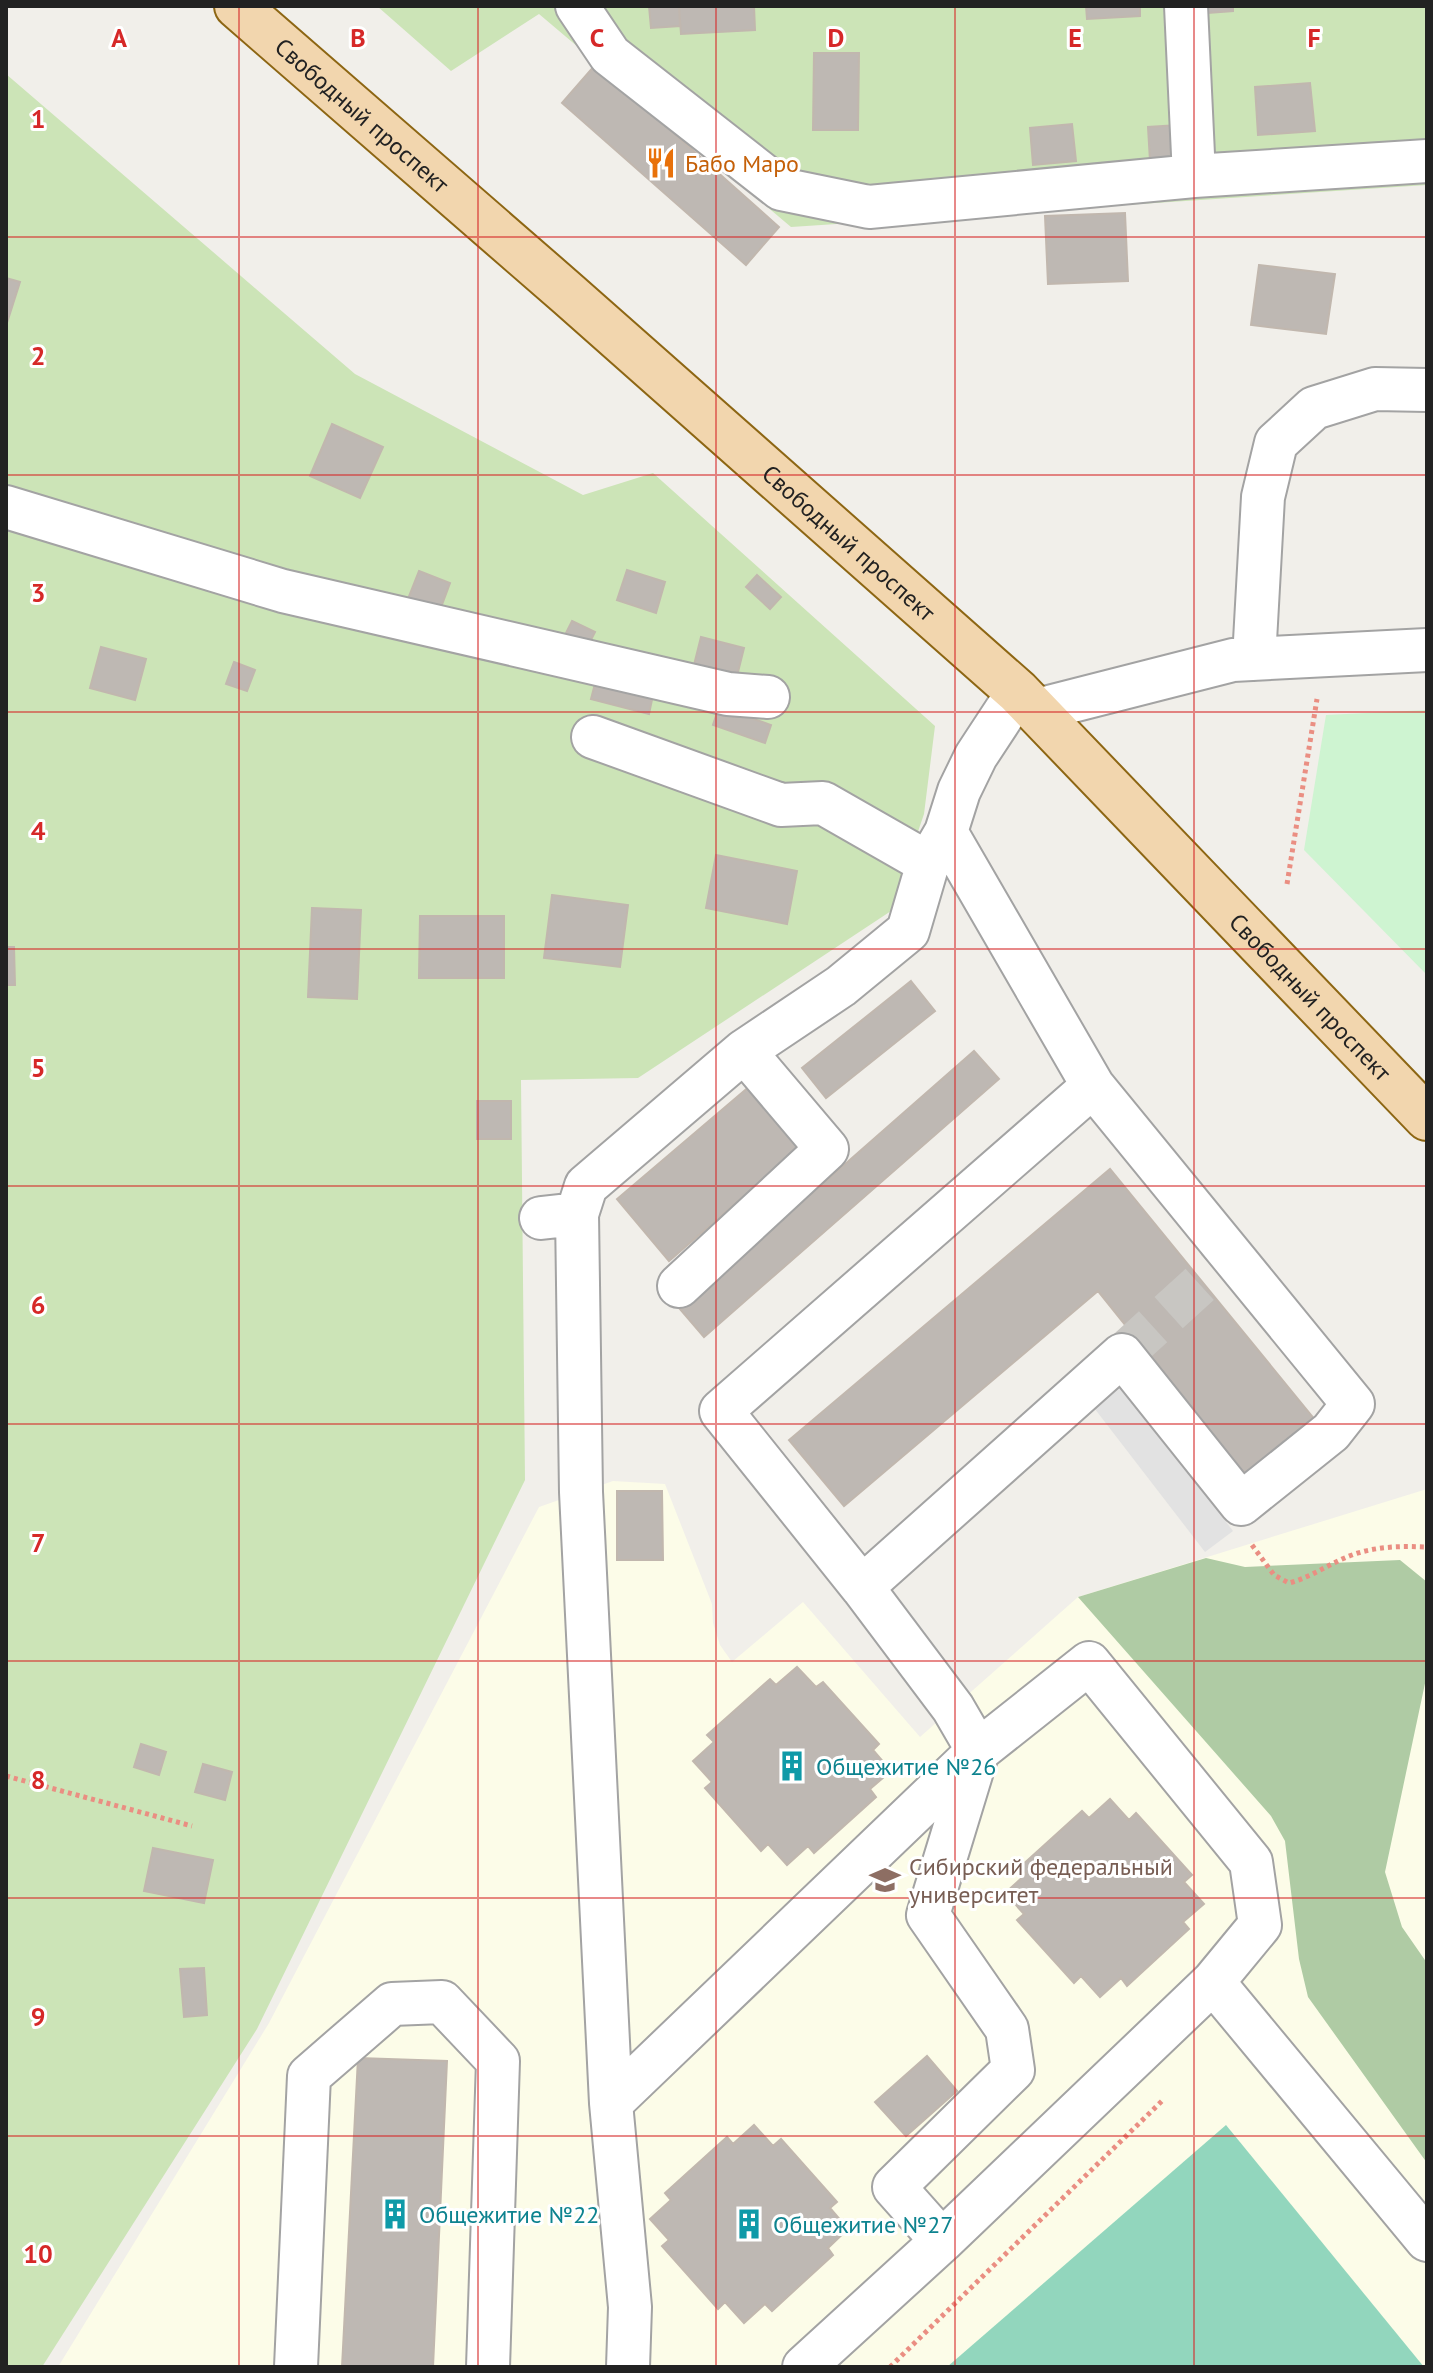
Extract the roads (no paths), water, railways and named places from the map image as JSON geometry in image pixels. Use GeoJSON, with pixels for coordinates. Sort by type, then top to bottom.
{"type":"FeatureCollection","features":[{"type":"Feature","properties":{"kind":"main road","name":"Свободный проспект"},"geometry":{"type":"LineString","coordinates":[[237,6],[1028,701],[1427,1118]]}},
{"type":"Feature","properties":{"kind":"lane"},"geometry":{"type":"LineString","coordinates":[[577,6],[610,55],[781,189],[869,207],[1194,176],[1427,161]]}},
{"type":"Feature","properties":{"kind":"lane"},"geometry":{"type":"LineString","coordinates":[[1186,6],[1194,176]]}},
{"type":"Feature","properties":{"kind":"lane"},"geometry":{"type":"LineString","coordinates":[[1254,659],[1263,497],[1276,443],[1314,408],[1375,389],[1427,390]]}},
{"type":"Feature","properties":{"kind":"lane"},"geometry":{"type":"LineString","coordinates":[[6,507],[283,591],[728,694],[768,697]]}},
{"type":"Feature","properties":{"kind":"lane"},"geometry":{"type":"LineString","coordinates":[[628,2367],[630,2307],[611,2103],[581,1492],[559,1216],[586,1186],[744,1051],[841,986],[908,931],[959,791],[976,756],[1028,701],[1233,660],[1427,650]]}},
{"type":"Feature","properties":{"kind":"lane"},"geometry":{"type":"LineString","coordinates":[[593,737],[781,805],[823,803],[937,848],[1093,1086],[1353,1404],[1331,1432],[1241,1504],[1122,1355],[862,1587]]}},
{"type":"Feature","properties":{"kind":"lane"},"geometry":{"type":"LineString","coordinates":[[679,1286],[827,1149],[744,1051]]}},
{"type":"Feature","properties":{"kind":"lane"},"geometry":{"type":"LineString","coordinates":[[942,2241],[894,2187],[1013,2070],[1007,2029],[928,1915],[978,1751],[953,1708],[862,1587],[721,1411],[1093,1086]]}},
{"type":"Feature","properties":{"kind":"lane"},"geometry":{"type":"LineString","coordinates":[[611,2103],[978,1751],[1089,1663],[1251,1862],[1260,1925],[1213,1982],[942,2241],[804,2367]]}},
{"type":"Feature","properties":{"kind":"lane"},"geometry":{"type":"LineString","coordinates":[[1213,1982],[1427,2240]]}},
{"type":"Feature","properties":{"kind":"lane"},"geometry":{"type":"LineString","coordinates":[[296,2367],[309,2076],[392,2004],[442,2002],[498,2061],[488,2367]]}},
{"type":"Feature","properties":{"kind":"tunnel"},"geometry":{"type":"LineString","coordinates":[[1122,1355],[1232,1255]]}},
{"type":"Feature","properties":{"kind":"place","name":"Бабо Маро"},"geometry":{"type":"Point","coordinates":[661,163]}},
{"type":"Feature","properties":{"kind":"place","name":"Общежитие №26"},"geometry":{"type":"Point","coordinates":[792,1766]}},
{"type":"Feature","properties":{"kind":"place","name":"Сибирский федеральный университет"},"geometry":{"type":"Point","coordinates":[885,1880]}},
{"type":"Feature","properties":{"kind":"place","name":"Общежитие №22"},"geometry":{"type":"Point","coordinates":[395,2214]}},
{"type":"Feature","properties":{"kind":"place","name":"Общежитие №27"},"geometry":{"type":"Point","coordinates":[749,2224]}}]}
